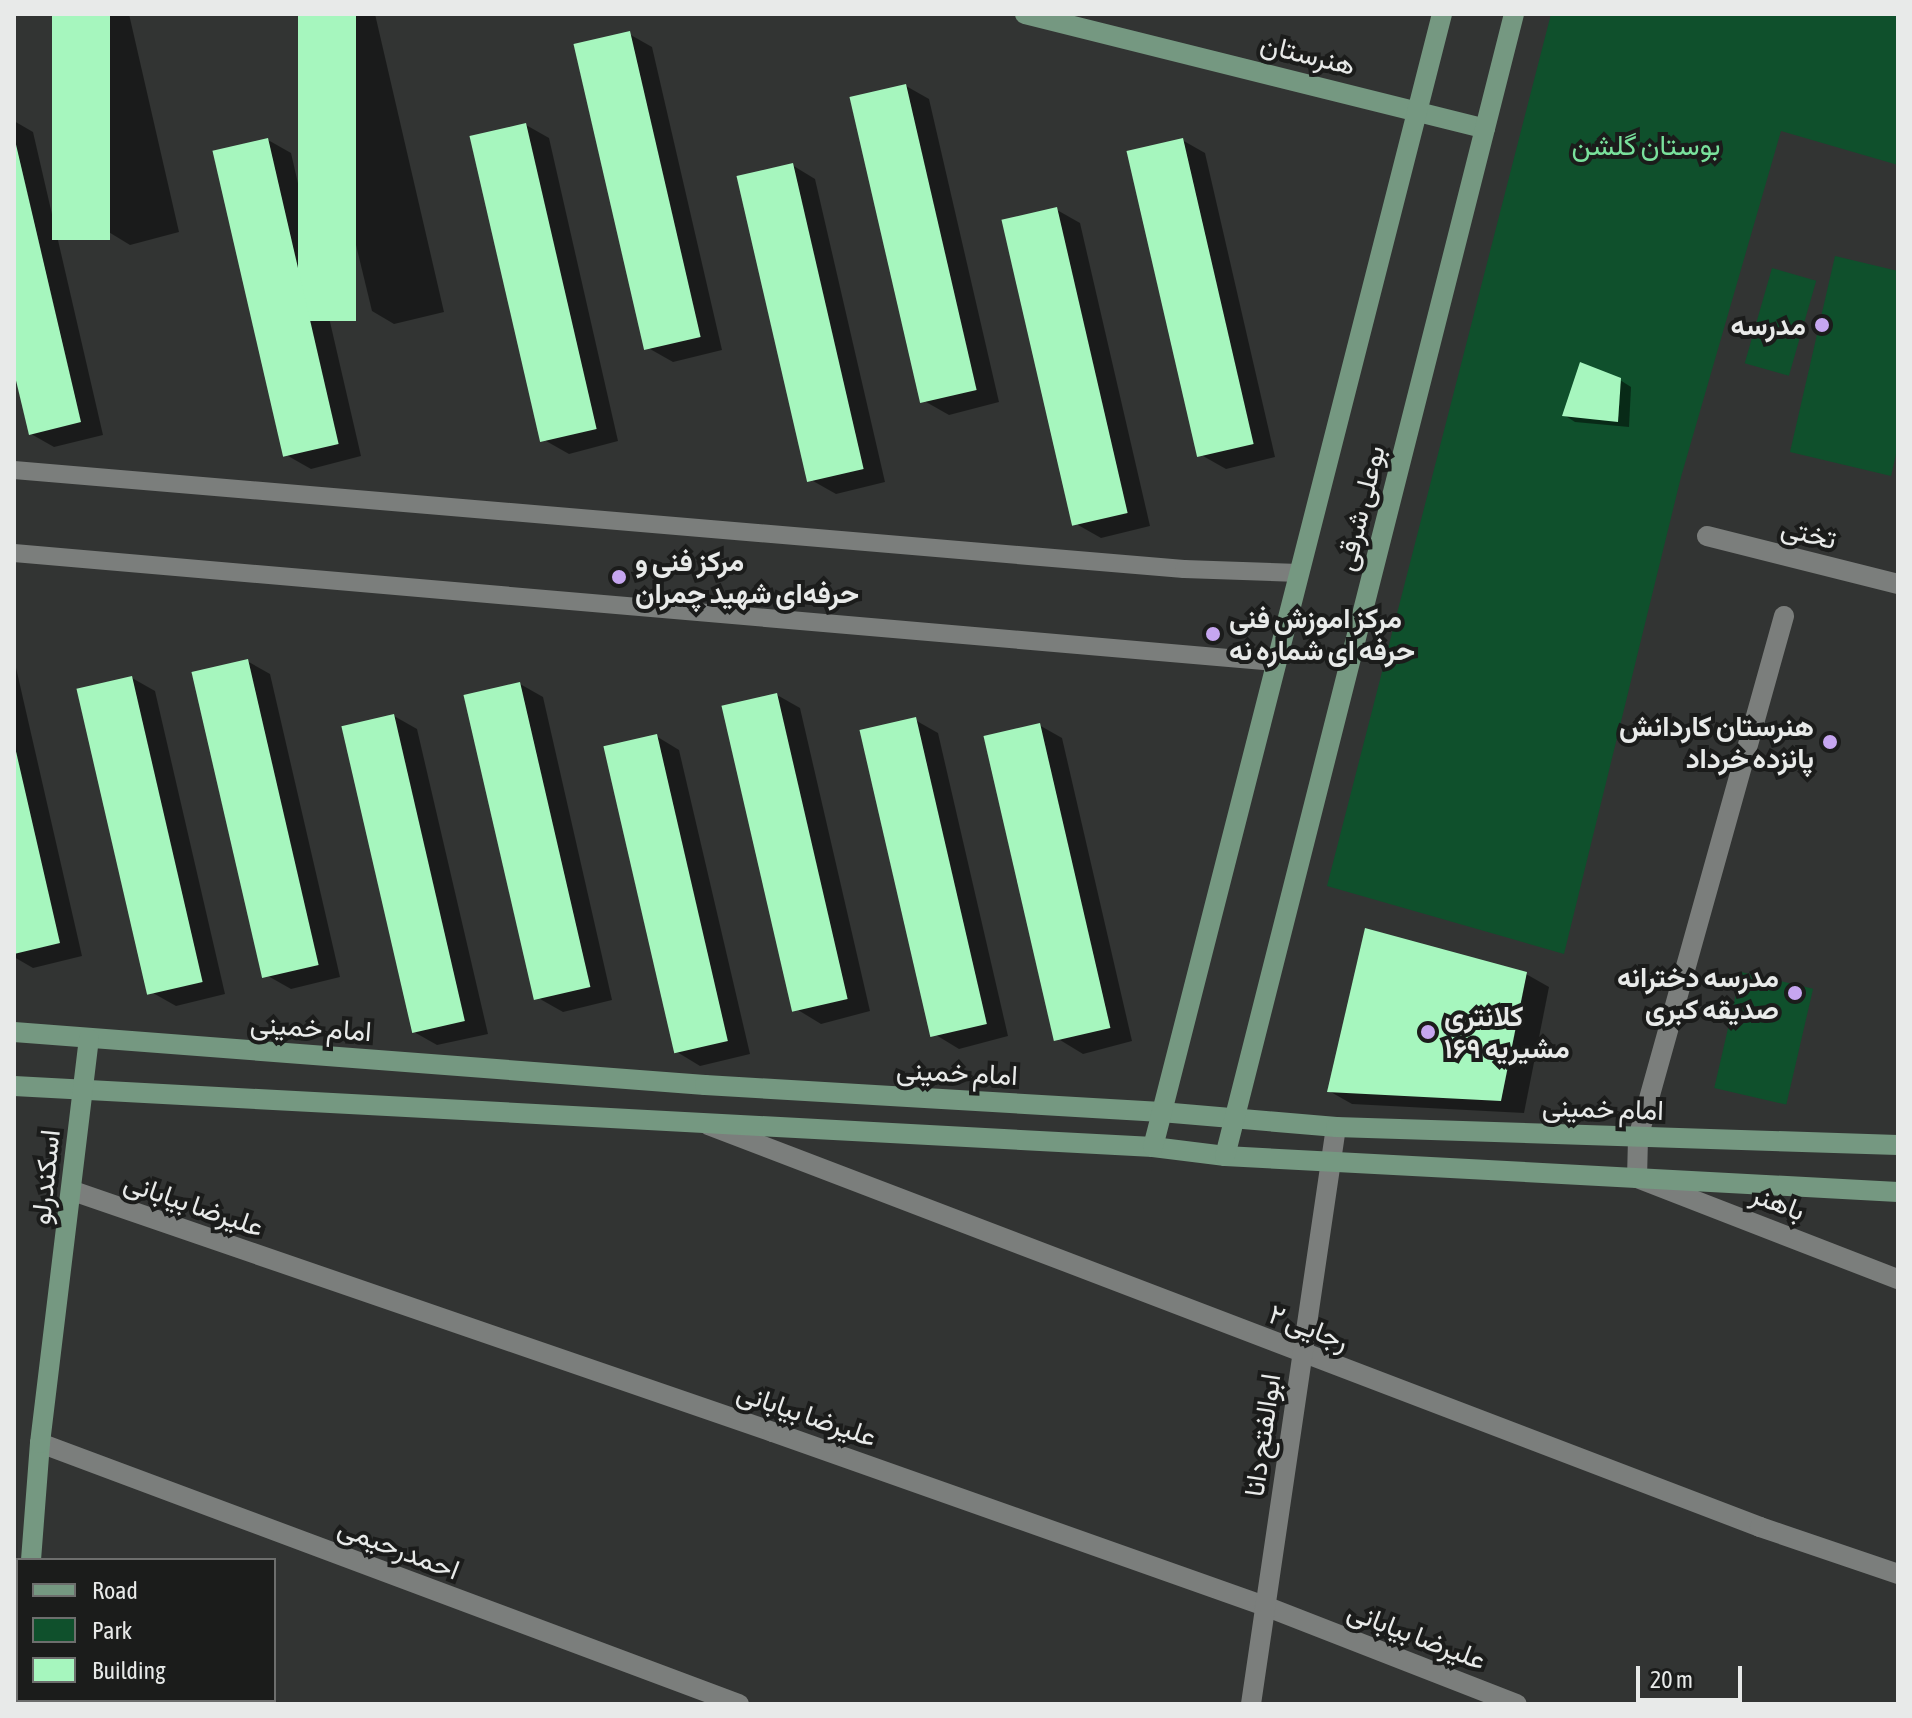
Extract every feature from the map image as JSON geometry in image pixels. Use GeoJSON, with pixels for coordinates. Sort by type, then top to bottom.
{"type":"FeatureCollection","features":[{"type":"Feature","properties":{"kind":"main road","name":"هنرستان"},"geometry":{"type":"LineString","coordinates":[[1025,14],[1417,109],[1485,129]]}},
{"type":"Feature","properties":{"kind":"main road","name":"بوعلی شرقی"},"geometry":{"type":"LineString","coordinates":[[1153,1147],[1442,14]]}},
{"type":"Feature","properties":{"kind":"main road","name":"بوعلی شرقی"},"geometry":{"type":"LineString","coordinates":[[1225,1156],[1514,14]]}},
{"type":"Feature","properties":{"kind":"main road","name":"امام خمینی"},"geometry":{"type":"LineString","coordinates":[[14,1032],[705,1085],[1161,1112],[1336,1127],[1898,1145]]}},
{"type":"Feature","properties":{"kind":"main road","name":"اسکندرلو"},"geometry":{"type":"LineString","coordinates":[[31,1558],[40,1443],[73,1191],[89,1039]]}},
{"type":"Feature","properties":{"kind":"main road"},"geometry":{"type":"LineString","coordinates":[[14,1086],[1153,1147],[1225,1156],[1898,1192]]}},
{"type":"Feature","properties":{"kind":"street","name":"تختی"},"geometry":{"type":"LineString","coordinates":[[1707,536],[1898,584]]}},
{"type":"Feature","properties":{"kind":"street"},"geometry":{"type":"LineString","coordinates":[[1637,1178],[1638,1138],[1784,616]]}},
{"type":"Feature","properties":{"kind":"street","name":"رجایی ۲"},"geometry":{"type":"LineString","coordinates":[[704,1123],[1760,1527],[1898,1574]]}},
{"type":"Feature","properties":{"kind":"street","name":"ابوالفتح دانا"},"geometry":{"type":"LineString","coordinates":[[1251,1704],[1336,1127]]}},
{"type":"Feature","properties":{"kind":"street","name":"باهنر"},"geometry":{"type":"LineString","coordinates":[[1637,1178],[1898,1279]]}},
{"type":"Feature","properties":{"kind":"street","name":"علیرضا بیابانی"},"geometry":{"type":"LineString","coordinates":[[73,1191],[773,1432],[1265,1606],[1517,1704]]}},
{"type":"Feature","properties":{"kind":"street","name":"احمدرحیمی"},"geometry":{"type":"LineString","coordinates":[[40,1443],[739,1704]]}},
{"type":"Feature","properties":{"kind":"lane"},"geometry":{"type":"LineString","coordinates":[[14,470],[1168,568],[1299,573]]}},
{"type":"Feature","properties":{"kind":"lane"},"geometry":{"type":"LineString","coordinates":[[14,553],[1276,662]]}},
{"type":"Feature","properties":{"kind":"green space","name":"بوستان گلشن"},"geometry":{"type":"Polygon","coordinates":[[[1551,14],[1898,14],[1898,165],[1781,131],[1681,477],[1564,954],[1327,886],[1551,14]]]}},
{"type":"Feature","properties":{"kind":"green space"},"geometry":{"type":"Polygon","coordinates":[[[1835,256],[1898,271],[1898,446],[1891,476],[1790,452],[1835,256]]]}},
{"type":"Feature","properties":{"kind":"green space"},"geometry":{"type":"Polygon","coordinates":[[[1772,268],[1816,281],[1789,376],[1745,363],[1772,268]]]}},
{"type":"Feature","properties":{"kind":"green space"},"geometry":{"type":"Polygon","coordinates":[[[1741,972],[1813,989],[1786,1105],[1714,1088],[1741,972]]]}},
{"type":"Feature","properties":{"kind":"building"},"geometry":{"type":"Polygon","coordinates":[[[52,14],[110,14],[110,240],[52,240],[52,14]]]}},
{"type":"Feature","properties":{"kind":"building"},"geometry":{"type":"Polygon","coordinates":[[[298,14],[356,14],[356,321],[298,321],[298,14]]]}},
{"type":"Feature","properties":{"kind":"building"},"geometry":{"type":"Polygon","coordinates":[[[630,31],[701,337],[644,350],[573,44],[630,31]]]}},
{"type":"Feature","properties":{"kind":"building"},"geometry":{"type":"Polygon","coordinates":[[[906,84],[977,390],[920,403],[849,97],[906,84]]]}},
{"type":"Feature","properties":{"kind":"building"},"geometry":{"type":"Polygon","coordinates":[[[526,123],[597,429],[540,442],[469,136],[526,123]]]}},
{"type":"Feature","properties":{"kind":"building"},"geometry":{"type":"Polygon","coordinates":[[[14,136],[81,422],[29,435],[14,372],[14,136]]]}},
{"type":"Feature","properties":{"kind":"building"},"geometry":{"type":"Polygon","coordinates":[[[268,138],[339,444],[283,457],[212,151],[268,138]]]}},
{"type":"Feature","properties":{"kind":"building"},"geometry":{"type":"Polygon","coordinates":[[[1183,138],[1254,444],[1197,457],[1126,151],[1183,138]]]}},
{"type":"Feature","properties":{"kind":"building"},"geometry":{"type":"Polygon","coordinates":[[[793,163],[864,469],[807,482],[736,176],[793,163]]]}},
{"type":"Feature","properties":{"kind":"building"},"geometry":{"type":"Polygon","coordinates":[[[1057,207],[1128,513],[1072,526],[1001,220],[1057,207]]]}},
{"type":"Feature","properties":{"kind":"building"},"geometry":{"type":"Polygon","coordinates":[[[1580,362],[1621,378],[1618,422],[1562,416],[1580,362]]]}},
{"type":"Feature","properties":{"kind":"building"},"geometry":{"type":"Polygon","coordinates":[[[248,659],[319,965],[262,978],[191,672],[248,659]]]}},
{"type":"Feature","properties":{"kind":"building"},"geometry":{"type":"Polygon","coordinates":[[[132,676],[203,982],[147,995],[76,689],[132,676]]]}},
{"type":"Feature","properties":{"kind":"building"},"geometry":{"type":"Polygon","coordinates":[[[520,682],[590,987],[534,1000],[463,695],[520,682]]]}},
{"type":"Feature","properties":{"kind":"building"},"geometry":{"type":"Polygon","coordinates":[[[777,693],[848,999],[792,1012],[721,706],[777,693]]]}},
{"type":"Feature","properties":{"kind":"building"},"geometry":{"type":"Polygon","coordinates":[[[394,714],[465,1021],[412,1033],[341,726],[394,714]]]}},
{"type":"Feature","properties":{"kind":"building"},"geometry":{"type":"Polygon","coordinates":[[[916,717],[987,1024],[930,1037],[859,730],[916,717]]]}},
{"type":"Feature","properties":{"kind":"building"},"geometry":{"type":"Polygon","coordinates":[[[1040,723],[1110,1028],[1054,1041],[983,736],[1040,723]]]}},
{"type":"Feature","properties":{"kind":"building"},"geometry":{"type":"Polygon","coordinates":[[[657,734],[728,1041],[674,1053],[603,746],[657,734]]]}},
{"type":"Feature","properties":{"kind":"building"},"geometry":{"type":"Polygon","coordinates":[[[14,748],[60,943],[14,954],[14,748]]]}},
{"type":"Feature","properties":{"kind":"building","name":"کلانتری ۱۶۹ مشیریه"},"geometry":{"type":"Polygon","coordinates":[[[1365,928],[1527,972],[1501,1101],[1327,1092],[1365,928]]]}},
{"type":"Feature","properties":{"kind":"place","name":"مدرسه"},"geometry":{"type":"Point","coordinates":[1822,325]}},
{"type":"Feature","properties":{"kind":"place","name":"مرکز فنی و حرفه‌ای شهید چمران"},"geometry":{"type":"Point","coordinates":[619,577]}},
{"type":"Feature","properties":{"kind":"place","name":"مرکز اموزش فنی حرفه ای شماره نه"},"geometry":{"type":"Point","coordinates":[1213,634]}},
{"type":"Feature","properties":{"kind":"place","name":"هنرستان کاردانش پانزده خرداد"},"geometry":{"type":"Point","coordinates":[1830,742]}},
{"type":"Feature","properties":{"kind":"place","name":"مدرسه دخترانه صدیقه کبری"},"geometry":{"type":"Point","coordinates":[1795,993]}},
{"type":"Feature","properties":{"kind":"place","name":"کلانتری ۱۶۹ مشیریه"},"geometry":{"type":"Point","coordinates":[1428,1032]}}]}
